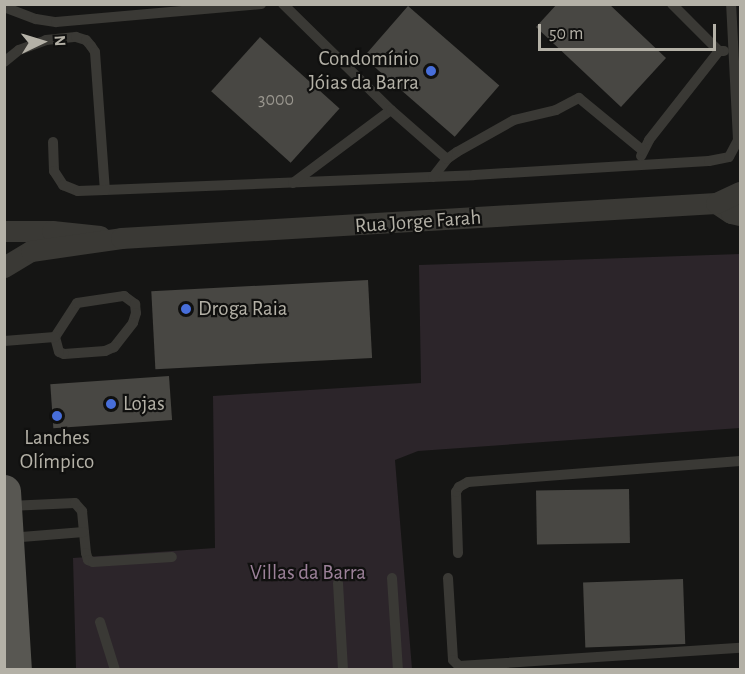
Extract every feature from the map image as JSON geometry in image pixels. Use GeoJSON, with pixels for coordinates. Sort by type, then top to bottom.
{"type":"FeatureCollection","features":[{"type":"Feature","properties":{"kind":"main road"},"geometry":{"type":"LineString","coordinates":[[6,512],[15,669]]}},
{"type":"Feature","properties":{"kind":"street","name":"Rua Jorge Farah"},"geometry":{"type":"LineString","coordinates":[[4,267],[31,251],[121,238],[716,203],[741,192]]}},
{"type":"Feature","properties":{"kind":"street","name":"Rua Jorge Farah"},"geometry":{"type":"LineString","coordinates":[[716,203],[731,213],[741,215]]}},
{"type":"Feature","properties":{"kind":"street","name":"Rua Jorge Farah"},"geometry":{"type":"LineString","coordinates":[[4,231],[60,231],[121,238]]}},
{"type":"Feature","properties":{"kind":"lane"},"geometry":{"type":"LineString","coordinates":[[4,7],[36,19],[56,22],[261,4]]}},
{"type":"Feature","properties":{"kind":"lane"},"geometry":{"type":"LineString","coordinates":[[283,4],[392,110],[447,159]]}},
{"type":"Feature","properties":{"kind":"lane"},"geometry":{"type":"LineString","coordinates":[[672,4],[719,51]]}},
{"type":"Feature","properties":{"kind":"lane"},"geometry":{"type":"LineString","coordinates":[[53,142],[54,171],[63,185],[78,191],[433,177],[709,161],[729,157],[738,140],[731,4]]}},
{"type":"Feature","properties":{"kind":"lane"},"geometry":{"type":"LineString","coordinates":[[4,62],[19,50],[46,40],[76,37],[86,40],[91,46],[95,52],[105,190]]}},
{"type":"Feature","properties":{"kind":"lane"},"geometry":{"type":"LineString","coordinates":[[638,164],[642,150],[719,51],[734,50]]}},
{"type":"Feature","properties":{"kind":"lane"},"geometry":{"type":"LineString","coordinates":[[433,177],[447,159],[514,120],[556,110],[579,98],[642,150]]}},
{"type":"Feature","properties":{"kind":"lane"},"geometry":{"type":"LineString","coordinates":[[293,183],[392,110]]}},
{"type":"Feature","properties":{"kind":"lane"},"geometry":{"type":"LineString","coordinates":[[124,296],[135,304],[133,323],[114,347],[105,351],[64,354],[55,346],[55,337],[77,303],[124,296]]}},
{"type":"Feature","properties":{"kind":"lane"},"geometry":{"type":"LineString","coordinates":[[4,341],[55,337]]}},
{"type":"Feature","properties":{"kind":"lane"},"geometry":{"type":"LineString","coordinates":[[458,553],[456,492],[459,487],[468,482],[741,461]]}},
{"type":"Feature","properties":{"kind":"lane"},"geometry":{"type":"LineString","coordinates":[[6,512],[75,503],[82,511],[86,554],[93,562],[172,557]]}},
{"type":"Feature","properties":{"kind":"lane"},"geometry":{"type":"LineString","coordinates":[[6,512],[84,532]]}},
{"type":"Feature","properties":{"kind":"lane"},"geometry":{"type":"LineString","coordinates":[[392,578],[398,669]]}},
{"type":"Feature","properties":{"kind":"lane"},"geometry":{"type":"LineString","coordinates":[[448,578],[453,660],[459,666],[741,648]]}},
{"type":"Feature","properties":{"kind":"lane"},"geometry":{"type":"LineString","coordinates":[[338,583],[343,669]]}},
{"type":"Feature","properties":{"kind":"lane"},"geometry":{"type":"LineString","coordinates":[[99,622],[115,669]]}},
{"type":"Feature","properties":{"kind":"green space","name":"Villas da Barra"},"geometry":{"type":"Polygon","coordinates":[[[740,254],[740,428],[418,451],[395,460],[412,669],[76,669],[73,558],[215,548],[213,396],[421,383],[419,265],[740,254]]]}},
{"type":"Feature","properties":{"kind":"building"},"geometry":{"type":"Polygon","coordinates":[[[557,4],[609,4],[666,58],[621,107],[536,27],[557,4]]]}},
{"type":"Feature","properties":{"kind":"building","name":"Condomínio Jóias da Barra"},"geometry":{"type":"Polygon","coordinates":[[[408,6],[499,85],[455,137],[363,57],[408,6]]]}},
{"type":"Feature","properties":{"kind":"building","name":"Condomínio Jóias da Barra"},"geometry":{"type":"Polygon","coordinates":[[[260,37],[340,109],[291,163],[211,91],[260,37]]]}},
{"type":"Feature","properties":{"kind":"building"},"geometry":{"type":"Polygon","coordinates":[[[368,280],[372,358],[155,369],[151,291],[368,280]]]}},
{"type":"Feature","properties":{"kind":"building","name":"Lojas"},"geometry":{"type":"Polygon","coordinates":[[[169,376],[172,420],[53,428],[50,384],[169,376]]]}},
{"type":"Feature","properties":{"kind":"building"},"geometry":{"type":"Polygon","coordinates":[[[629,489],[630,543],[537,545],[536,491],[629,489]]]}},
{"type":"Feature","properties":{"kind":"building"},"geometry":{"type":"Polygon","coordinates":[[[683,579],[685,644],[585,647],[583,582],[683,579]]]}},
{"type":"Feature","properties":{"kind":"place","name":"Condomínio Jóias da Barra"},"geometry":{"type":"Point","coordinates":[431,71]}},
{"type":"Feature","properties":{"kind":"place","name":"Droga Raia"},"geometry":{"type":"Point","coordinates":[186,309]}},
{"type":"Feature","properties":{"kind":"place","name":"Lojas"},"geometry":{"type":"Point","coordinates":[111,404]}},
{"type":"Feature","properties":{"kind":"place","name":"Lanches Olímpico"},"geometry":{"type":"Point","coordinates":[57,416]}}]}
